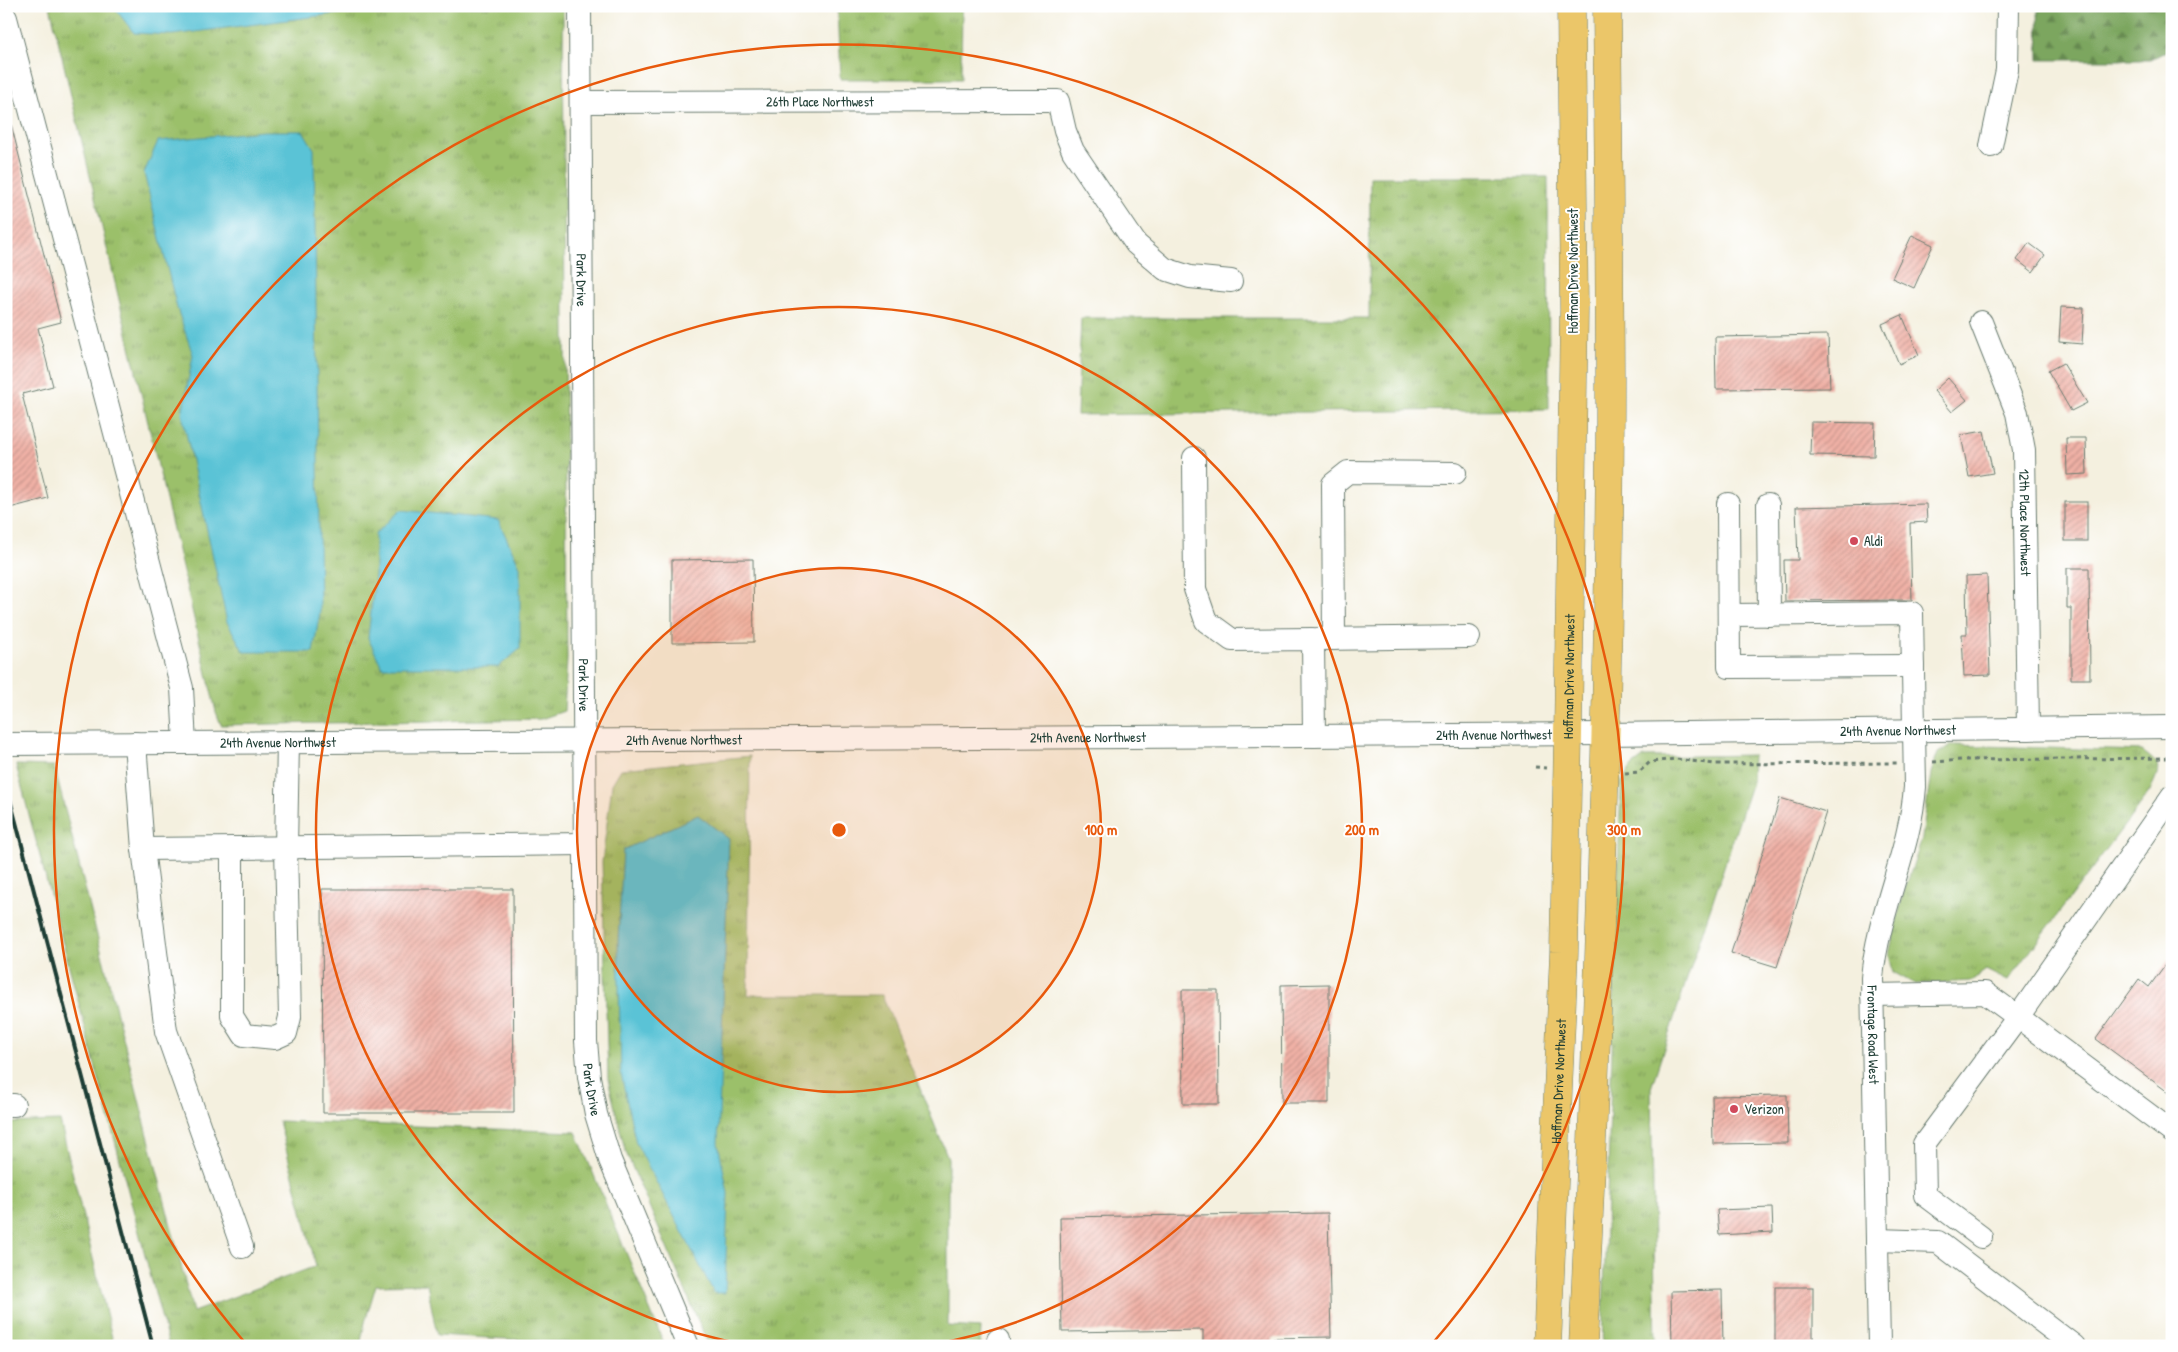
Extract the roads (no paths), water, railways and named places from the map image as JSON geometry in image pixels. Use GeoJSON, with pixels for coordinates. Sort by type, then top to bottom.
{"type":"FeatureCollection","features":[{"type":"Feature","properties":{"kind":"main road","name":"Hoffman Drive Northwest"},"geometry":{"type":"LineString","coordinates":[[1547,1346],[1564,952],[1568,734],[1574,309],[1571,6]]}},
{"type":"Feature","properties":{"kind":"main road"},"geometry":{"type":"LineString","coordinates":[[1583,1346],[1598,980],[1605,734],[1610,378],[1607,6]]}},
{"type":"Feature","properties":{"kind":"street","name":"Park Drive"},"geometry":{"type":"LineString","coordinates":[[580,6],[586,1041],[589,1077],[596,1114],[610,1160],[688,1346]]}},
{"type":"Feature","properties":{"kind":"street"},"geometry":{"type":"LineString","coordinates":[[1992,146],[2007,70],[2008,6]]}},
{"type":"Feature","properties":{"kind":"street"},"geometry":{"type":"LineString","coordinates":[[8,32],[182,688],[185,743]]}},
{"type":"Feature","properties":{"kind":"street","name":"26th Place Northwest"},"geometry":{"type":"LineString","coordinates":[[581,102],[1058,101],[1065,131],[1073,151],[1136,244],[1165,269],[1190,277],[1231,281]]}},
{"type":"Feature","properties":{"kind":"street","name":"12th Place Northwest"},"geometry":{"type":"LineString","coordinates":[[1981,322],[2017,413],[2024,450],[2028,729]]}},
{"type":"Feature","properties":{"kind":"street"},"geometry":{"type":"LineString","coordinates":[[1194,458],[1195,589],[1206,621],[1232,640],[1469,637]]}},
{"type":"Feature","properties":{"kind":"street"},"geometry":{"type":"LineString","coordinates":[[1314,736],[1324,639],[1333,484],[1348,472],[1455,473]]}},
{"type":"Feature","properties":{"kind":"street"},"geometry":{"type":"LineString","coordinates":[[1728,504],[1729,667],[1913,666]]}},
{"type":"Feature","properties":{"kind":"street"},"geometry":{"type":"LineString","coordinates":[[1729,615],[1769,615],[1768,506]]}},
{"type":"Feature","properties":{"kind":"street","name":"Frontage Road West"},"geometry":{"type":"LineString","coordinates":[[1769,615],[1912,613],[1915,787],[1910,825],[1879,931],[1874,962],[1872,995],[1879,1346]]}},
{"type":"Feature","properties":{"kind":"street","name":"24th Avenue Northwest"},"geometry":{"type":"LineString","coordinates":[[6,744],[1605,734],[2172,727]]}},
{"type":"Feature","properties":{"kind":"street"},"geometry":{"type":"LineString","coordinates":[[232,848],[232,1016],[244,1035],[275,1038],[286,1033],[290,1017],[286,848],[288,742]]}},
{"type":"Feature","properties":{"kind":"street"},"geometry":{"type":"LineString","coordinates":[[135,743],[143,850],[166,1031],[242,1247]]}},
{"type":"Feature","properties":{"kind":"street"},"geometry":{"type":"LineString","coordinates":[[1981,1237],[1925,1195],[1924,1144],[2018,1017],[2172,796]]}},
{"type":"Feature","properties":{"kind":"street"},"geometry":{"type":"LineString","coordinates":[[143,850],[584,844]]}},
{"type":"Feature","properties":{"kind":"street"},"geometry":{"type":"LineString","coordinates":[[1872,995],[1984,993],[2172,1132]]}},
{"type":"Feature","properties":{"kind":"street"},"geometry":{"type":"LineString","coordinates":[[1877,1240],[1938,1242],[2074,1346]]}},
{"type":"Feature","properties":{"kind":"water"},"geometry":{"type":"Polygon","coordinates":[[[116,6],[395,6],[172,35],[134,33],[117,11],[116,6]]]}},
{"type":"Feature","properties":{"kind":"water"},"geometry":{"type":"Polygon","coordinates":[[[264,131],[303,131],[314,149],[320,612],[313,652],[244,652],[227,622],[182,414],[193,355],[177,308],[144,173],[158,141],[264,131]]]}},
{"type":"Feature","properties":{"kind":"water"},"geometry":{"type":"Polygon","coordinates":[[[401,510],[498,520],[520,567],[520,649],[498,667],[382,667],[368,638],[375,575],[375,534],[401,510]]]}},
{"type":"Feature","properties":{"kind":"water"},"geometry":{"type":"Polygon","coordinates":[[[698,815],[729,839],[718,1143],[728,1193],[725,1293],[714,1293],[636,1143],[621,1074],[618,941],[623,850],[698,815]]]}},
{"type":"Feature","properties":{"kind":"railway"},"geometry":{"type":"LineString","coordinates":[[6,784],[153,1346]]}},
{"type":"Feature","properties":{"kind":"place","name":"Aldi"},"geometry":{"type":"Point","coordinates":[1854,541]}},
{"type":"Feature","properties":{"kind":"place","name":"Verizon"},"geometry":{"type":"Point","coordinates":[1734,1109]}}]}
